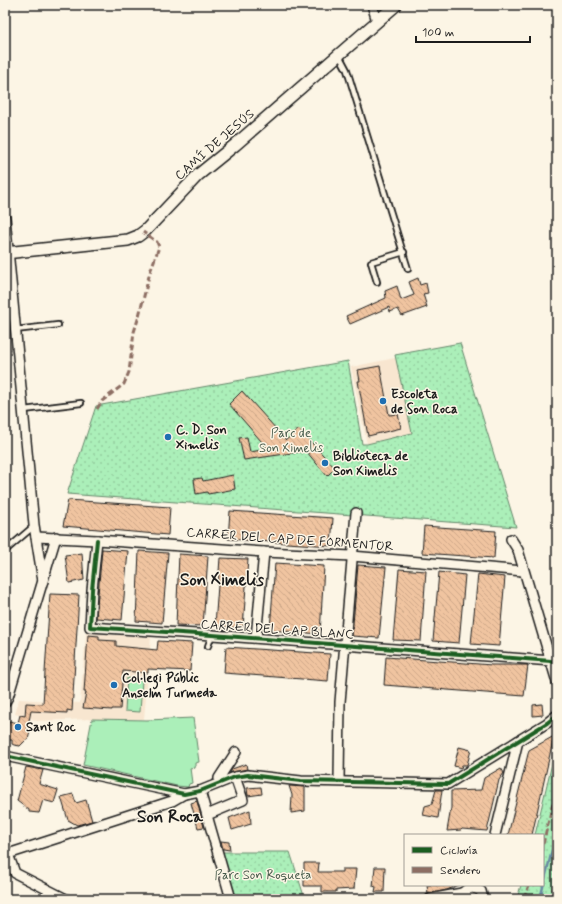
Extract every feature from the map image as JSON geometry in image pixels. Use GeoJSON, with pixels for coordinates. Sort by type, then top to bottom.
{"type":"FeatureCollection","features":[{"type":"Feature","properties":{"kind":"street"},"geometry":{"type":"LineString","coordinates":[[372,5],[377,21]]}},
{"type":"Feature","properties":{"kind":"street","name":"CAMÍ DE JESÚS"},"geometry":{"type":"LineString","coordinates":[[7,253],[128,240],[138,236],[146,230],[198,175],[235,145],[396,5]]}},
{"type":"Feature","properties":{"kind":"street"},"geometry":{"type":"LineString","coordinates":[[5,218],[7,253],[24,410],[34,525],[43,581]]}},
{"type":"Feature","properties":{"kind":"street"},"geometry":{"type":"LineString","coordinates":[[339,781],[340,702],[356,513]]}},
{"type":"Feature","properties":{"kind":"street"},"geometry":{"type":"LineString","coordinates":[[5,702],[8,697],[56,537],[36,537]]}},
{"type":"Feature","properties":{"kind":"street","name":"CARRER DEL CAP DE FORMENTOR"},"geometry":{"type":"LineString","coordinates":[[56,537],[264,552],[352,556],[523,571]]}},
{"type":"Feature","properties":{"kind":"street"},"geometry":{"type":"LineString","coordinates":[[511,539],[518,550],[557,681]]}},
{"type":"Feature","properties":{"kind":"street","name":"CARRER DEL CAP BLANC"},"geometry":{"type":"LineString","coordinates":[[97,540],[90,627],[256,638],[551,661]]}},
{"type":"Feature","properties":{"kind":"street"},"geometry":{"type":"LineString","coordinates":[[256,638],[264,552]]}},
{"type":"Feature","properties":{"kind":"street"},"geometry":{"type":"LineString","coordinates":[[66,899],[15,873],[8,854],[172,801],[184,794],[200,791],[235,777],[248,775],[301,781],[448,784],[547,723],[557,715]]}},
{"type":"Feature","properties":{"kind":"street"},"geometry":{"type":"LineString","coordinates":[[547,723],[557,723]]}},
{"type":"Feature","properties":{"kind":"street"},"geometry":{"type":"LineString","coordinates":[[495,834],[518,741]]}},
{"type":"Feature","properties":{"kind":"street"},"geometry":{"type":"LineString","coordinates":[[218,784],[219,778],[236,752]]}},
{"type":"Feature","properties":{"kind":"street"},"geometry":{"type":"LineString","coordinates":[[5,756],[184,794]]}},
{"type":"Feature","properties":{"kind":"street"},"geometry":{"type":"LineString","coordinates":[[207,815],[243,800],[235,777]]}},
{"type":"Feature","properties":{"kind":"street"},"geometry":{"type":"LineString","coordinates":[[200,791],[231,899]]}},
{"type":"Feature","properties":{"kind":"street"},"geometry":{"type":"LineString","coordinates":[[430,899],[462,893],[467,889],[473,888],[482,892]]}},
{"type":"Feature","properties":{"kind":"street"},"geometry":{"type":"LineString","coordinates":[[462,893],[474,899]]}},
{"type":"Feature","properties":{"kind":"lane"},"geometry":{"type":"LineString","coordinates":[[339,55],[347,70],[408,269]]}},
{"type":"Feature","properties":{"kind":"lane"},"geometry":{"type":"LineString","coordinates":[[377,282],[371,262],[404,252]]}},
{"type":"Feature","properties":{"kind":"lane"},"geometry":{"type":"LineString","coordinates":[[15,330],[58,325]]}},
{"type":"Feature","properties":{"kind":"lane"},"geometry":{"type":"LineString","coordinates":[[24,410],[81,402]]}},
{"type":"Feature","properties":{"kind":"lane"},"geometry":{"type":"LineString","coordinates":[[5,551],[34,525]]}},
{"type":"Feature","properties":{"kind":"lane"},"geometry":{"type":"LineString","coordinates":[[208,646],[212,635]]}},
{"type":"Feature","properties":{"kind":"shaded area","name":"Escoleta de Son Roca"},"geometry":{"type":"Polygon","coordinates":[[[400,357],[415,434],[367,444],[351,367],[400,357]]]}},
{"type":"Feature","properties":{"kind":"shaded area","name":"Col·legi Públic Anselm Turmeda"},"geometry":{"type":"Polygon","coordinates":[[[86,633],[151,637],[144,719],[37,721],[15,714],[19,699],[80,703],[86,633]]]}},
{"type":"Feature","properties":{"kind":"green space","name":"Parc de Son Ximelis"},"geometry":{"type":"Polygon","coordinates":[[[460,343],[516,527],[67,494],[96,406],[348,361],[362,444],[367,444],[412,433],[395,355],[460,343]]]}},
{"type":"Feature","properties":{"kind":"green space"},"geometry":{"type":"Polygon","coordinates":[[[127,678],[142,680],[140,712],[125,711],[127,678]]]}},
{"type":"Feature","properties":{"kind":"green space"},"geometry":{"type":"Polygon","coordinates":[[[193,718],[199,762],[195,763],[195,767],[190,768],[192,783],[189,784],[188,787],[177,786],[83,765],[92,719],[147,720],[193,718]]]}},
{"type":"Feature","properties":{"kind":"green space"},"geometry":{"type":"Polygon","coordinates":[[[557,742],[556,899],[517,899],[521,886],[544,886],[544,834],[535,834],[557,742]]]}},
{"type":"Feature","properties":{"kind":"green space","name":"Parc Son Roqueta"},"geometry":{"type":"Polygon","coordinates":[[[221,852],[290,852],[304,896],[294,899],[235,899],[221,852]]]}},
{"type":"Feature","properties":{"kind":"building"},"geometry":{"type":"Polygon","coordinates":[[[418,278],[420,285],[426,283],[428,293],[423,294],[427,307],[402,316],[398,309],[390,312],[389,307],[350,324],[346,316],[386,298],[385,291],[397,286],[401,300],[414,295],[409,282],[418,278]]]}},
{"type":"Feature","properties":{"kind":"building"},"geometry":{"type":"Polygon","coordinates":[[[380,366],[389,415],[398,414],[401,428],[368,436],[358,381],[360,381],[358,370],[380,366]]]}},
{"type":"Feature","properties":{"kind":"building"},"geometry":{"type":"Polygon","coordinates":[[[242,391],[286,440],[299,429],[335,468],[327,476],[306,451],[244,460],[239,438],[247,437],[250,452],[268,449],[229,404],[242,391]]]}},
{"type":"Feature","properties":{"kind":"building"},"geometry":{"type":"Polygon","coordinates":[[[233,475],[235,489],[208,494],[207,492],[196,494],[194,479],[202,478],[203,481],[233,475]]]}},
{"type":"Feature","properties":{"kind":"building"},"geometry":{"type":"Polygon","coordinates":[[[68,500],[170,507],[168,535],[63,526],[68,500]]]}},
{"type":"Feature","properties":{"kind":"building"},"geometry":{"type":"Polygon","coordinates":[[[230,511],[333,518],[331,546],[228,539],[230,511]]]}},
{"type":"Feature","properties":{"kind":"building"},"geometry":{"type":"Polygon","coordinates":[[[424,526],[496,531],[494,558],[422,553],[424,526]]]}},
{"type":"Feature","properties":{"kind":"building"},"geometry":{"type":"Polygon","coordinates":[[[102,549],[128,551],[122,620],[96,618],[102,549]]]}},
{"type":"Feature","properties":{"kind":"building"},"geometry":{"type":"Polygon","coordinates":[[[139,551],[168,553],[162,623],[136,621],[139,551]]]}},
{"type":"Feature","properties":{"kind":"building"},"geometry":{"type":"Polygon","coordinates":[[[82,553],[84,580],[69,583],[65,555],[82,553]]]}},
{"type":"Feature","properties":{"kind":"building"},"geometry":{"type":"Polygon","coordinates":[[[179,554],[208,556],[203,626],[176,625],[179,554]]]}},
{"type":"Feature","properties":{"kind":"building"},"geometry":{"type":"Polygon","coordinates":[[[220,558],[248,559],[243,628],[215,626],[220,558]]]}},
{"type":"Feature","properties":{"kind":"building"},"geometry":{"type":"Polygon","coordinates":[[[275,563],[324,566],[320,634],[270,630],[275,563]]]}},
{"type":"Feature","properties":{"kind":"building"},"geometry":{"type":"Polygon","coordinates":[[[358,565],[386,567],[379,638],[352,636],[358,565]]]}},
{"type":"Feature","properties":{"kind":"building"},"geometry":{"type":"Polygon","coordinates":[[[399,569],[426,571],[421,641],[393,640],[399,569]]]}},
{"type":"Feature","properties":{"kind":"building"},"geometry":{"type":"Polygon","coordinates":[[[439,572],[465,575],[459,643],[433,641],[439,572]]]}},
{"type":"Feature","properties":{"kind":"building"},"geometry":{"type":"Polygon","coordinates":[[[478,574],[505,577],[499,646],[471,644],[478,574]]]}},
{"type":"Feature","properties":{"kind":"building"},"geometry":{"type":"Polygon","coordinates":[[[50,594],[79,595],[72,711],[67,710],[67,713],[31,711],[27,731],[30,731],[28,740],[20,746],[14,745],[12,744],[12,740],[8,740],[9,737],[6,736],[9,721],[18,723],[20,715],[25,716],[26,703],[43,704],[50,594]]]}},
{"type":"Feature","properties":{"kind":"building"},"geometry":{"type":"Polygon","coordinates":[[[88,635],[99,636],[99,640],[116,641],[116,646],[157,650],[158,641],[192,643],[190,671],[148,669],[148,673],[123,671],[120,709],[112,710],[83,708],[86,692],[84,692],[88,635]]]}},
{"type":"Feature","properties":{"kind":"building"},"geometry":{"type":"Polygon","coordinates":[[[226,647],[330,654],[328,681],[224,673],[226,647]]]}},
{"type":"Feature","properties":{"kind":"building"},"geometry":{"type":"Polygon","coordinates":[[[386,657],[492,665],[528,665],[524,696],[384,685],[386,657]]]}},
{"type":"Feature","properties":{"kind":"building"},"geometry":{"type":"Polygon","coordinates":[[[542,704],[543,715],[533,716],[533,705],[542,704]]]}},
{"type":"Feature","properties":{"kind":"building"},"geometry":{"type":"Polygon","coordinates":[[[554,736],[532,834],[508,834],[529,750],[554,736]]]}},
{"type":"Feature","properties":{"kind":"building"},"geometry":{"type":"Polygon","coordinates":[[[459,747],[471,750],[467,765],[462,765],[461,768],[454,766],[459,747]]]}},
{"type":"Feature","properties":{"kind":"building"},"geometry":{"type":"Polygon","coordinates":[[[246,764],[247,769],[230,773],[232,769],[246,764]]]}},
{"type":"Feature","properties":{"kind":"building"},"geometry":{"type":"Polygon","coordinates":[[[26,767],[43,770],[39,784],[58,790],[54,803],[43,800],[39,813],[29,812],[29,810],[17,801],[26,767]]]}},
{"type":"Feature","properties":{"kind":"building"},"geometry":{"type":"Polygon","coordinates":[[[501,768],[504,773],[499,780],[487,831],[462,829],[447,831],[451,808],[451,791],[481,790],[484,778],[501,768]]]}},
{"type":"Feature","properties":{"kind":"building"},"geometry":{"type":"Polygon","coordinates":[[[289,786],[305,787],[305,811],[291,813],[292,795],[289,786]]]}},
{"type":"Feature","properties":{"kind":"building"},"geometry":{"type":"Polygon","coordinates":[[[261,787],[262,794],[248,796],[247,788],[261,787]]]}},
{"type":"Feature","properties":{"kind":"building"},"geometry":{"type":"Polygon","coordinates":[[[436,790],[442,790],[438,818],[423,815],[425,806],[432,804],[436,790]]]}},
{"type":"Feature","properties":{"kind":"building"},"geometry":{"type":"Polygon","coordinates":[[[73,794],[76,803],[86,800],[92,821],[77,825],[68,820],[61,797],[73,794]]]}},
{"type":"Feature","properties":{"kind":"building"},"geometry":{"type":"Polygon","coordinates":[[[197,801],[204,827],[198,828],[191,803],[197,801]]]}},
{"type":"Feature","properties":{"kind":"building"},"geometry":{"type":"Polygon","coordinates":[[[250,810],[251,824],[232,830],[229,818],[250,810]]]}},
{"type":"Feature","properties":{"kind":"building"},"geometry":{"type":"Polygon","coordinates":[[[221,841],[229,842],[230,850],[223,849],[221,841]]]}},
{"type":"Feature","properties":{"kind":"building"},"geometry":{"type":"Polygon","coordinates":[[[304,863],[319,863],[318,872],[342,872],[342,869],[356,869],[354,889],[336,890],[336,892],[322,892],[322,886],[304,886],[304,863]]]}},
{"type":"Feature","properties":{"kind":"building"},"geometry":{"type":"Polygon","coordinates":[[[375,867],[385,867],[384,892],[375,892],[376,887],[373,886],[375,867]]]}},
{"type":"Feature","properties":{"kind":"building"},"geometry":{"type":"Polygon","coordinates":[[[427,886],[456,886],[447,890],[428,894],[427,886]]]}},
{"type":"Feature","properties":{"kind":"waterway"},"geometry":{"type":"LineString","coordinates":[[544,883],[557,830]]}},
{"type":"Feature","properties":{"kind":"waterway"},"geometry":{"type":"LineString","coordinates":[[540,899],[543,886]]}},
{"type":"Feature","properties":{"kind":"marked path"},"geometry":{"type":"LineString","coordinates":[[97,409],[102,401],[124,384],[129,372],[134,332],[150,272],[159,247],[157,242],[143,232]]}},
{"type":"Feature","properties":{"kind":"marked path"},"geometry":{"type":"LineString","coordinates":[[544,840],[557,787]]}},
{"type":"Feature","properties":{"kind":"marked path"},"geometry":{"type":"LineString","coordinates":[[549,899],[553,890],[557,870]]}},
{"type":"Feature","properties":{"kind":"marked path"},"geometry":{"type":"LineString","coordinates":[[524,899],[529,886]]}},
{"type":"Feature","properties":{"kind":"cycle path"},"geometry":{"type":"LineString","coordinates":[[97,540],[90,627],[551,661]]}},
{"type":"Feature","properties":{"kind":"cycle path"},"geometry":{"type":"LineString","coordinates":[[5,756],[184,794],[200,791],[235,777],[248,775],[301,781],[448,784],[547,723],[557,715]]}},
{"type":"Feature","properties":{"kind":"place","name":"Escoleta de Son Roca"},"geometry":{"type":"Point","coordinates":[383,401]}},
{"type":"Feature","properties":{"kind":"place","name":"C. D. Son Ximelis"},"geometry":{"type":"Point","coordinates":[168,437]}},
{"type":"Feature","properties":{"kind":"place","name":"Biblioteca de Son Ximelis"},"geometry":{"type":"Point","coordinates":[325,463]}},
{"type":"Feature","properties":{"kind":"place","name":"Col·legi Públic Anselm Turmeda"},"geometry":{"type":"Point","coordinates":[114,685]}},
{"type":"Feature","properties":{"kind":"place","name":"Sant Roc"},"geometry":{"type":"Point","coordinates":[18,727]}},
{"type":"Feature","properties":{"kind":"district","name":"Son Ximelis"},"geometry":{"type":"Point","coordinates":[222,580]}},
{"type":"Feature","properties":{"kind":"district","name":"Son Roca"},"geometry":{"type":"Point","coordinates":[170,817]}}]}
